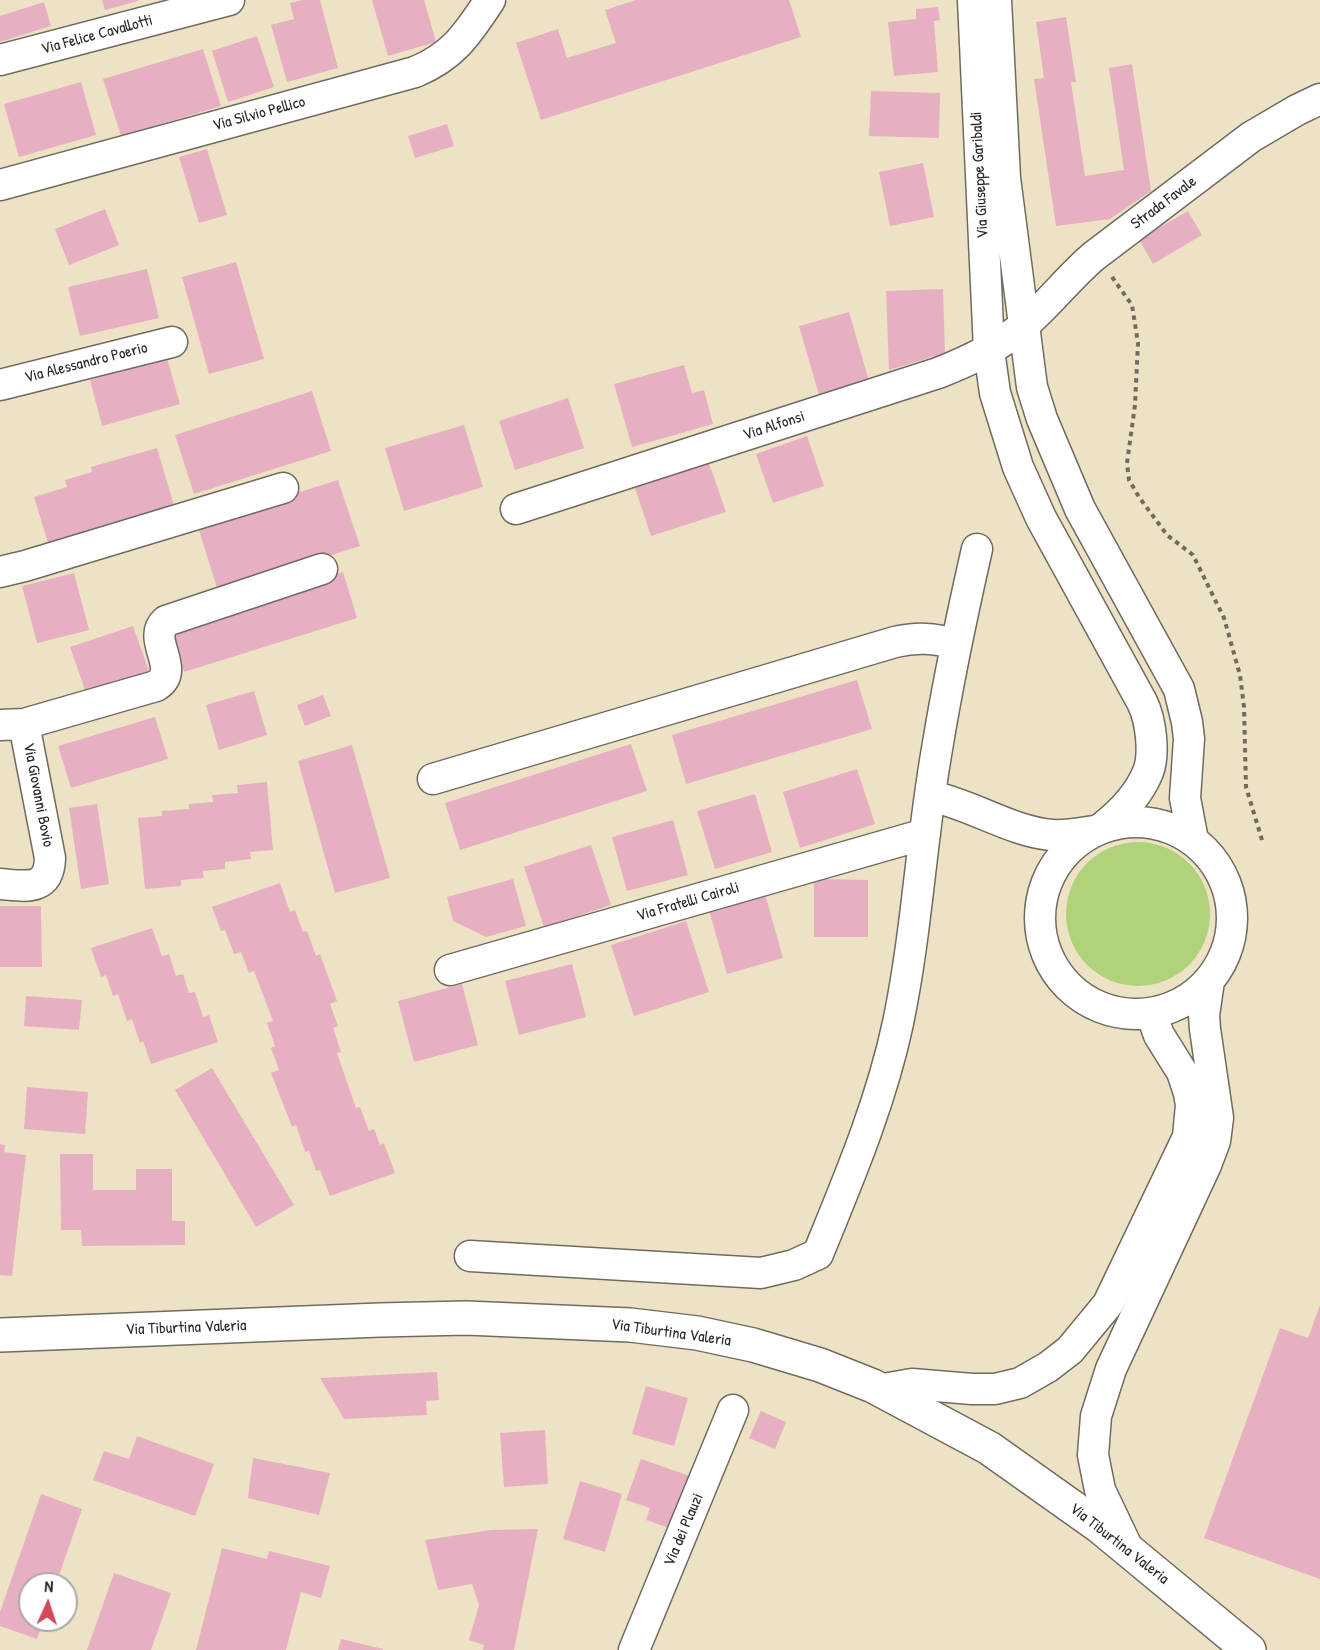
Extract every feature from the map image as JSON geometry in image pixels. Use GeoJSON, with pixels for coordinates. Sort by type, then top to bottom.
{"type":"FeatureCollection","features":[{"type":"Feature","properties":{"kind":"main road","name":"Via Tiburtina Valeria"},"geometry":{"type":"LineString","coordinates":[[0,1335],[410,1319],[582,1322],[657,1328],[732,1340],[840,1372],[971,1438],[1002,1457],[1099,1526],[1249,1650]]}},
{"type":"Feature","properties":{"kind":"street","name":"Via Felice Cavallotti"},"geometry":{"type":"LineString","coordinates":[[0,60],[229,0]]}},
{"type":"Feature","properties":{"kind":"street","name":"Via Silvio Pellico"},"geometry":{"type":"LineString","coordinates":[[0,185],[415,72],[452,51],[467,36],[490,0]]}},
{"type":"Feature","properties":{"kind":"street","name":"Via Giuseppe Garibaldi"},"geometry":{"type":"LineString","coordinates":[[973,0],[989,350],[994,393],[1018,467],[1041,518],[1142,702],[1148,716],[1151,734],[1148,771],[1121,813],[1099,829]]}},
{"type":"Feature","properties":{"kind":"street","name":"Via Giuseppe Garibaldi"},"geometry":{"type":"LineString","coordinates":[[996,0],[1005,177],[1029,371],[1036,401],[1080,509],[1179,689],[1189,739],[1185,798],[1193,840]]}},
{"type":"Feature","properties":{"kind":"street","name":"Strada Favale"},"geometry":{"type":"LineString","coordinates":[[1023,326],[1077,270],[1094,256],[1251,137],[1320,99]]}},
{"type":"Feature","properties":{"kind":"street","name":"Via Alfonsi"},"geometry":{"type":"LineString","coordinates":[[516,509],[938,373],[989,350],[1023,326]]}},
{"type":"Feature","properties":{"kind":"street","name":"Via Alessandro Poerio"},"geometry":{"type":"LineString","coordinates":[[0,385],[172,342]]}},
{"type":"Feature","properties":{"kind":"street"},"geometry":{"type":"LineString","coordinates":[[0,572],[283,488]]}},
{"type":"Feature","properties":{"kind":"street"},"geometry":{"type":"LineString","coordinates":[[470,1256],[761,1273],[794,1266],[818,1254],[862,1148],[898,1024],[936,750],[955,644],[977,549]]}},
{"type":"Feature","properties":{"kind":"street"},"geometry":{"type":"LineString","coordinates":[[12,725],[162,683],[166,673],[165,659],[158,635],[159,629],[166,621],[322,569]]}},
{"type":"Feature","properties":{"kind":"street"},"geometry":{"type":"LineString","coordinates":[[433,779],[895,642],[931,638],[955,644]]}},
{"type":"Feature","properties":{"kind":"street","name":"Via Giovanni Bovio"},"geometry":{"type":"LineString","coordinates":[[0,884],[21,886],[37,884],[45,878],[50,866],[12,725]]}},
{"type":"Feature","properties":{"kind":"street"},"geometry":{"type":"LineString","coordinates":[[930,796],[955,802],[1028,830],[1052,835],[1070,835],[1126,822],[1150,822],[1173,828],[1193,840],[1215,863],[1229,891],[1233,923],[1226,954],[1209,981],[1193,996],[1173,1007],[1151,1013],[1117,1012],[1086,1000],[1066,983],[1051,962],[1042,938],[1040,919],[1045,882],[1045,861],[1040,847],[1028,830]]}},
{"type":"Feature","properties":{"kind":"street"},"geometry":{"type":"LineString","coordinates":[[1045,882],[1052,869],[1075,843],[1099,829]]}},
{"type":"Feature","properties":{"kind":"street","name":"Via Fratelli Cairoli"},"geometry":{"type":"LineString","coordinates":[[450,970],[926,834]]}},
{"type":"Feature","properties":{"kind":"street"},"geometry":{"type":"LineString","coordinates":[[1130,1551],[1100,1490],[1093,1455],[1096,1416],[1111,1369],[1215,1141],[1218,1118],[1204,1015],[1209,981]]}},
{"type":"Feature","properties":{"kind":"street"},"geometry":{"type":"LineString","coordinates":[[878,1390],[912,1384],[995,1389],[1020,1383],[1048,1367],[1070,1350],[1108,1304],[1188,1137],[1191,1105],[1187,1087],[1176,1061],[1159,1035],[1151,1013]]}},
{"type":"Feature","properties":{"kind":"street","name":"Via dei Plauzi"},"geometry":{"type":"LineString","coordinates":[[634,1650],[733,1410]]}},
{"type":"Feature","properties":{"kind":"path"},"geometry":{"type":"LineString","coordinates":[[1094,256],[1132,305],[1138,343],[1135,405],[1126,463],[1129,480],[1167,535],[1193,555],[1224,618],[1240,675],[1244,707],[1246,787],[1262,840]]}},
{"type":"Feature","properties":{"kind":"green space"},"geometry":{"type":"Polygon","coordinates":[[[1138,842],[1166,847],[1189,863],[1205,886],[1210,914],[1205,942],[1189,965],[1166,981],[1138,986],[1110,981],[1087,965],[1071,942],[1066,914],[1071,886],[1087,863],[1110,847],[1138,842]]]}},
{"type":"Feature","properties":{"kind":"building"},"geometry":{"type":"Polygon","coordinates":[[[102,0],[138,0],[138,1],[105,10],[102,0]]]}},
{"type":"Feature","properties":{"kind":"building"},"geometry":{"type":"Polygon","coordinates":[[[320,0],[338,68],[287,82],[271,25],[294,19],[290,3],[320,0]]]}},
{"type":"Feature","properties":{"kind":"building"},"geometry":{"type":"Polygon","coordinates":[[[372,0],[424,0],[436,42],[388,56],[372,0]]]}},
{"type":"Feature","properties":{"kind":"building"},"geometry":{"type":"Polygon","coordinates":[[[636,0],[789,0],[801,37],[541,120],[516,43],[558,29],[567,58],[616,43],[605,10],[636,0]]]}},
{"type":"Feature","properties":{"kind":"building"},"geometry":{"type":"Polygon","coordinates":[[[44,2],[51,26],[0,42],[0,16],[44,2]]]}},
{"type":"Feature","properties":{"kind":"building"},"geometry":{"type":"Polygon","coordinates":[[[938,7],[940,20],[934,21],[938,72],[894,76],[888,22],[916,19],[916,9],[938,7]]]}},
{"type":"Feature","properties":{"kind":"building"},"geometry":{"type":"Polygon","coordinates":[[[1066,17],[1076,82],[1071,82],[1085,176],[1124,170],[1109,68],[1132,64],[1151,191],[1110,219],[1056,226],[1034,79],[1044,78],[1036,22],[1066,17]]]}},
{"type":"Feature","properties":{"kind":"building"},"geometry":{"type":"Polygon","coordinates":[[[257,36],[274,87],[228,102],[212,51],[257,36]]]}},
{"type":"Feature","properties":{"kind":"building"},"geometry":{"type":"Polygon","coordinates":[[[203,49],[221,106],[121,136],[103,79],[203,49]]]}},
{"type":"Feature","properties":{"kind":"building"},"geometry":{"type":"Polygon","coordinates":[[[81,82],[96,135],[19,157],[4,104],[81,82]]]}},
{"type":"Feature","properties":{"kind":"building"},"geometry":{"type":"Polygon","coordinates":[[[871,91],[940,93],[939,138],[869,136],[871,91]]]}},
{"type":"Feature","properties":{"kind":"building"},"geometry":{"type":"Polygon","coordinates":[[[447,124],[454,146],[415,158],[408,136],[447,124]]]}},
{"type":"Feature","properties":{"kind":"building"},"geometry":{"type":"Polygon","coordinates":[[[207,149],[227,215],[199,223],[179,157],[207,149]]]}},
{"type":"Feature","properties":{"kind":"building"},"geometry":{"type":"Polygon","coordinates":[[[923,163],[934,217],[890,226],[879,172],[923,163]]]}},
{"type":"Feature","properties":{"kind":"building"},"geometry":{"type":"Polygon","coordinates":[[[105,209],[119,245],[69,265],[55,229],[105,209]]]}},
{"type":"Feature","properties":{"kind":"building"},"geometry":{"type":"Polygon","coordinates":[[[1188,211],[1202,235],[1153,264],[1139,239],[1188,211]]]}},
{"type":"Feature","properties":{"kind":"building"},"geometry":{"type":"Polygon","coordinates":[[[236,262],[264,359],[209,374],[182,277],[236,262]]]}},
{"type":"Feature","properties":{"kind":"building"},"geometry":{"type":"Polygon","coordinates":[[[147,269],[159,318],[80,336],[68,287],[147,269]]]}},
{"type":"Feature","properties":{"kind":"building"},"geometry":{"type":"Polygon","coordinates":[[[943,289],[945,353],[889,370],[886,291],[943,289]]]}},
{"type":"Feature","properties":{"kind":"building"},"geometry":{"type":"Polygon","coordinates":[[[849,312],[869,381],[819,395],[799,326],[849,312]]]}},
{"type":"Feature","properties":{"kind":"building"},"geometry":{"type":"Polygon","coordinates":[[[167,358],[180,404],[102,426],[90,380],[167,358]]]}},
{"type":"Feature","properties":{"kind":"building"},"geometry":{"type":"Polygon","coordinates":[[[684,365],[692,393],[704,390],[713,424],[632,447],[614,384],[684,365]]]}},
{"type":"Feature","properties":{"kind":"building"},"geometry":{"type":"Polygon","coordinates":[[[312,391],[331,451],[194,494],[175,435],[312,391]]]}},
{"type":"Feature","properties":{"kind":"building"},"geometry":{"type":"Polygon","coordinates":[[[568,398],[584,448],[515,470],[499,421],[568,398]]]}},
{"type":"Feature","properties":{"kind":"building"},"geometry":{"type":"Polygon","coordinates":[[[464,425],[483,487],[404,511],[385,448],[464,425]]]}},
{"type":"Feature","properties":{"kind":"building"},"geometry":{"type":"Polygon","coordinates":[[[807,436],[824,486],[773,503],[756,454],[807,436]]]}},
{"type":"Feature","properties":{"kind":"building"},"geometry":{"type":"Polygon","coordinates":[[[157,448],[175,509],[49,546],[34,497],[67,487],[65,480],[92,472],[91,467],[157,448]]]}},
{"type":"Feature","properties":{"kind":"building"},"geometry":{"type":"Polygon","coordinates":[[[709,463],[726,512],[651,536],[635,488],[709,463]]]}},
{"type":"Feature","properties":{"kind":"building"},"geometry":{"type":"Polygon","coordinates":[[[338,480],[360,546],[218,591],[197,524],[338,480]]]}},
{"type":"Feature","properties":{"kind":"building"},"geometry":{"type":"Polygon","coordinates":[[[343,572],[357,618],[184,672],[169,627],[343,572]]]}},
{"type":"Feature","properties":{"kind":"building"},"geometry":{"type":"Polygon","coordinates":[[[74,573],[89,630],[37,643],[22,586],[74,573]]]}},
{"type":"Feature","properties":{"kind":"building"},"geometry":{"type":"Polygon","coordinates":[[[133,626],[149,671],[86,693],[70,647],[133,626]]]}},
{"type":"Feature","properties":{"kind":"building"},"geometry":{"type":"Polygon","coordinates":[[[857,680],[872,729],[686,784],[672,735],[857,680]]]}},
{"type":"Feature","properties":{"kind":"building"},"geometry":{"type":"Polygon","coordinates":[[[254,691],[267,735],[219,750],[206,705],[254,691]]]}},
{"type":"Feature","properties":{"kind":"building"},"geometry":{"type":"Polygon","coordinates":[[[323,695],[331,716],[305,726],[297,705],[323,695]]]}},
{"type":"Feature","properties":{"kind":"building"},"geometry":{"type":"Polygon","coordinates":[[[155,717],[168,759],[71,788],[58,746],[155,717]]]}},
{"type":"Feature","properties":{"kind":"building"},"geometry":{"type":"Polygon","coordinates":[[[631,744],[647,791],[460,850],[445,803],[631,744]]]}},
{"type":"Feature","properties":{"kind":"building"},"geometry":{"type":"Polygon","coordinates":[[[352,745],[390,878],[335,893],[298,761],[352,745]]]}},
{"type":"Feature","properties":{"kind":"building"},"geometry":{"type":"Polygon","coordinates":[[[857,769],[875,824],[800,848],[783,792],[857,769]]]}},
{"type":"Feature","properties":{"kind":"building"},"geometry":{"type":"Polygon","coordinates":[[[267,782],[273,850],[250,852],[251,859],[225,862],[225,869],[203,871],[204,878],[181,880],[181,886],[145,889],[138,818],[162,816],[162,811],[189,809],[189,804],[213,802],[212,795],[238,793],[237,785],[267,782]]]}},
{"type":"Feature","properties":{"kind":"building"},"geometry":{"type":"Polygon","coordinates":[[[755,794],[772,852],[715,869],[697,811],[755,794]]]}},
{"type":"Feature","properties":{"kind":"building"},"geometry":{"type":"Polygon","coordinates":[[[97,804],[109,884],[81,889],[69,808],[97,804]]]}},
{"type":"Feature","properties":{"kind":"building"},"geometry":{"type":"Polygon","coordinates":[[[673,820],[688,875],[627,891],[612,837],[673,820]]]}},
{"type":"Feature","properties":{"kind":"building"},"geometry":{"type":"Polygon","coordinates":[[[591,845],[611,905],[544,927],[524,867],[591,845]]]}},
{"type":"Feature","properties":{"kind":"building"},"geometry":{"type":"Polygon","coordinates":[[[513,879],[526,926],[486,937],[453,921],[447,897],[513,879]]]}},
{"type":"Feature","properties":{"kind":"building"},"geometry":{"type":"Polygon","coordinates":[[[814,879],[868,880],[868,937],[814,937],[814,879]]]}},
{"type":"Feature","properties":{"kind":"building"},"geometry":{"type":"Polygon","coordinates":[[[280,883],[290,912],[295,910],[303,932],[307,931],[316,956],[320,954],[337,1001],[330,1004],[338,1026],[333,1028],[341,1052],[337,1053],[356,1108],[360,1107],[369,1131],[374,1129],[380,1145],[384,1143],[395,1173],[330,1196],[320,1170],[316,1171],[309,1151],[305,1152],[296,1125],[292,1127],[271,1073],[279,1070],[271,1048],[275,1046],[267,1023],[273,1021],[254,971],[249,973],[241,952],[234,954],[225,930],[221,931],[212,907],[280,883]]]}},
{"type":"Feature","properties":{"kind":"building"},"geometry":{"type":"Polygon","coordinates":[[[765,894],[783,958],[727,974],[709,910],[765,894]]]}},
{"type":"Feature","properties":{"kind":"building"},"geometry":{"type":"Polygon","coordinates":[[[0,906],[41,906],[42,967],[0,967],[0,906]]]}},
{"type":"Feature","properties":{"kind":"building"},"geometry":{"type":"Polygon","coordinates":[[[686,921],[709,992],[634,1016],[611,945],[686,921]]]}},
{"type":"Feature","properties":{"kind":"building"},"geometry":{"type":"Polygon","coordinates":[[[152,928],[162,956],[169,954],[176,976],[183,974],[189,993],[195,992],[203,1017],[209,1015],[218,1042],[151,1064],[143,1041],[140,1043],[132,1019],[127,1021],[118,994],[113,996],[106,975],[101,977],[91,948],[152,928]]]}},
{"type":"Feature","properties":{"kind":"building"},"geometry":{"type":"Polygon","coordinates":[[[572,964],[586,1017],[519,1035],[505,981],[572,964]]]}},
{"type":"Feature","properties":{"kind":"building"},"geometry":{"type":"Polygon","coordinates":[[[462,984],[478,1045],[414,1062],[398,1001],[462,984]]]}},
{"type":"Feature","properties":{"kind":"building"},"geometry":{"type":"Polygon","coordinates":[[[26,996],[82,1000],[79,1030],[24,1026],[26,996]]]}},
{"type":"Feature","properties":{"kind":"building"},"geometry":{"type":"Polygon","coordinates":[[[212,1068],[294,1205],[256,1227],[175,1090],[212,1068]]]}},
{"type":"Feature","properties":{"kind":"building"},"geometry":{"type":"Polygon","coordinates":[[[27,1087],[88,1092],[85,1134],[24,1129],[27,1087]]]}},
{"type":"Feature","properties":{"kind":"building"},"geometry":{"type":"Polygon","coordinates":[[[0,1144],[5,1145],[4,1152],[26,1155],[12,1276],[0,1275],[0,1144]]]}},
{"type":"Feature","properties":{"kind":"building"},"geometry":{"type":"Polygon","coordinates":[[[60,1154],[93,1154],[93,1190],[136,1190],[136,1169],[172,1169],[172,1221],[185,1221],[185,1245],[82,1246],[81,1230],[61,1230],[60,1154]]]}},
{"type":"Feature","properties":{"kind":"building"},"geometry":{"type":"Polygon","coordinates":[[[1320,1305],[1320,1579],[1204,1538],[1280,1328],[1308,1338],[1320,1305]]]}},
{"type":"Feature","properties":{"kind":"building"},"geometry":{"type":"Polygon","coordinates":[[[437,1372],[439,1400],[426,1401],[427,1415],[344,1419],[320,1378],[437,1372]]]}},
{"type":"Feature","properties":{"kind":"building"},"geometry":{"type":"Polygon","coordinates":[[[646,1386],[688,1398],[674,1446],[632,1434],[646,1386]]]}},
{"type":"Feature","properties":{"kind":"building"},"geometry":{"type":"Polygon","coordinates":[[[761,1411],[786,1422],[775,1449],[749,1438],[761,1411]]]}},
{"type":"Feature","properties":{"kind":"building"},"geometry":{"type":"Polygon","coordinates":[[[545,1430],[548,1484],[504,1487],[500,1433],[545,1430]]]}},
{"type":"Feature","properties":{"kind":"building"},"geometry":{"type":"Polygon","coordinates":[[[137,1436],[214,1464],[195,1516],[93,1480],[104,1451],[129,1459],[137,1436]]]}},
{"type":"Feature","properties":{"kind":"building"},"geometry":{"type":"Polygon","coordinates":[[[253,1458],[330,1473],[319,1515],[248,1498],[253,1458]]]}},
{"type":"Feature","properties":{"kind":"building"},"geometry":{"type":"Polygon","coordinates":[[[641,1459],[690,1476],[672,1529],[646,1520],[650,1508],[626,1500],[641,1459]]]}},
{"type":"Feature","properties":{"kind":"building"},"geometry":{"type":"Polygon","coordinates":[[[580,1481],[622,1494],[605,1552],[563,1539],[580,1481]]]}},
{"type":"Feature","properties":{"kind":"building"},"geometry":{"type":"Polygon","coordinates":[[[41,1494],[82,1509],[60,1572],[18,1572],[18,1632],[40,1632],[37,1639],[0,1626],[0,1612],[41,1494]]]}},
{"type":"Feature","properties":{"kind":"building"},"geometry":{"type":"Polygon","coordinates":[[[538,1529],[514,1650],[483,1650],[484,1645],[469,1640],[479,1605],[472,1584],[438,1590],[425,1540],[491,1530],[538,1529]]]}},
{"type":"Feature","properties":{"kind":"building"},"geometry":{"type":"Polygon","coordinates":[[[222,1548],[267,1559],[269,1551],[330,1566],[321,1598],[301,1592],[286,1650],[196,1650],[222,1548]]]}},
{"type":"Feature","properties":{"kind":"building"},"geometry":{"type":"Polygon","coordinates":[[[114,1573],[171,1593],[151,1650],[87,1650],[114,1573]]]}},
{"type":"Feature","properties":{"kind":"building"},"geometry":{"type":"Polygon","coordinates":[[[341,1639],[383,1649],[383,1650],[338,1650],[341,1639]]]}}]}
